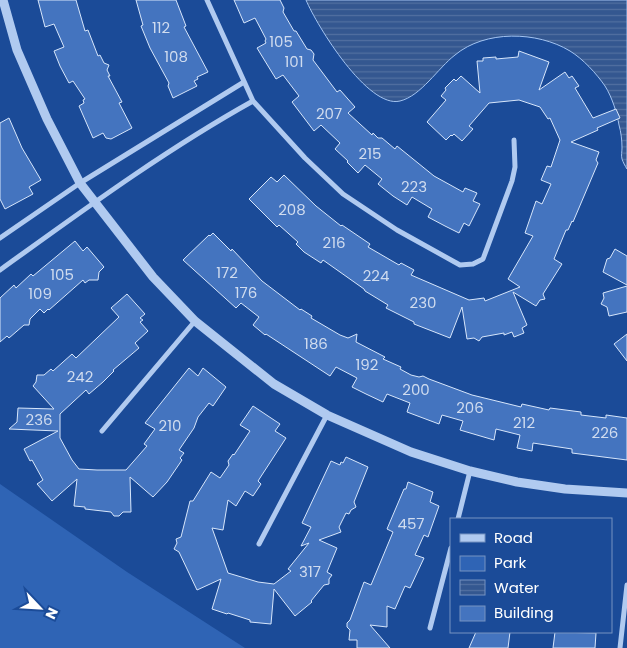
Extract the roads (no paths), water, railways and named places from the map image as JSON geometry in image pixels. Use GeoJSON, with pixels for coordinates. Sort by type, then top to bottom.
{"type":"FeatureCollection","features":[{"type":"Feature","properties":{"kind":"street"},"geometry":{"type":"LineString","coordinates":[[3,0],[17,50],[47,119],[80,183],[153,277],[195,321],[274,384],[327,415],[411,452],[470,471],[517,482],[565,490],[627,493]]}},
{"type":"Feature","properties":{"kind":"street"},"geometry":{"type":"LineString","coordinates":[[207,0],[253,101],[305,158],[343,194],[396,230],[460,265],[473,264],[483,259],[512,181],[515,167],[514,140]]}},
{"type":"Feature","properties":{"kind":"street"},"geometry":{"type":"LineString","coordinates":[[0,238],[80,183],[244,82]]}},
{"type":"Feature","properties":{"kind":"street"},"geometry":{"type":"LineString","coordinates":[[0,270],[94,202],[218,121],[253,101]]}},
{"type":"Feature","properties":{"kind":"street"},"geometry":{"type":"LineString","coordinates":[[102,432],[195,321]]}},
{"type":"Feature","properties":{"kind":"street"},"geometry":{"type":"LineString","coordinates":[[259,544],[327,415]]}},
{"type":"Feature","properties":{"kind":"street"},"geometry":{"type":"LineString","coordinates":[[458,518],[470,471]]}},
{"type":"Feature","properties":{"kind":"street"},"geometry":{"type":"LineString","coordinates":[[430,628],[450,552]]}},
{"type":"Feature","properties":{"kind":"street"},"geometry":{"type":"LineString","coordinates":[[620,648],[627,585]]}},
{"type":"Feature","properties":{"kind":"water"},"geometry":{"type":"Polygon","coordinates":[[[306,0],[627,0],[627,169],[622,159],[622,142],[616,110],[605,86],[580,58],[557,44],[527,37],[511,36],[481,41],[455,55],[415,94],[400,101],[387,100],[373,92],[345,63],[321,28],[306,0]]]}}]}
